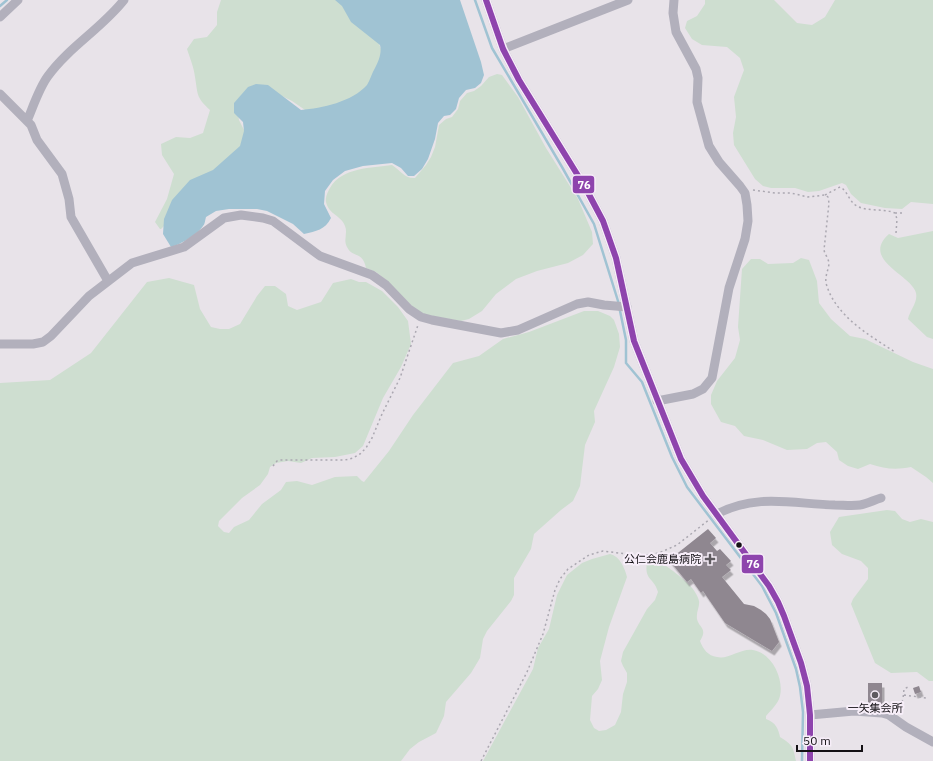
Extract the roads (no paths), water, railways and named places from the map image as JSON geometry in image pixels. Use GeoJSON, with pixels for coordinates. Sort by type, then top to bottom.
{"type":"FeatureCollection","features":[{"type":"Feature","properties":{"kind":"street"},"geometry":{"type":"LineString","coordinates":[[0,17],[18,0]]}},
{"type":"Feature","properties":{"kind":"street"},"geometry":{"type":"LineString","coordinates":[[27,121],[47,77],[67,54],[117,9],[124,0]]}},
{"type":"Feature","properties":{"kind":"street"},"geometry":{"type":"LineString","coordinates":[[486,0],[503,49],[519,80],[585,186],[603,220],[616,258],[621,307],[681,459],[696,485],[769,586],[778,602],[801,663],[807,686],[810,716],[810,761]]}},
{"type":"Feature","properties":{"kind":"street"},"geometry":{"type":"LineString","coordinates":[[503,49],[628,0]]}},
{"type":"Feature","properties":{"kind":"street"},"geometry":{"type":"LineString","coordinates":[[657,401],[692,394],[703,389],[712,378],[729,288],[745,239],[748,221],[745,193],[709,146],[697,102],[698,78],[696,69],[676,32],[673,13],[674,0]]}},
{"type":"Feature","properties":{"kind":"street"},"geometry":{"type":"LineString","coordinates":[[0,94],[31,125],[36,140],[62,174],[69,199],[71,217],[108,281]]}},
{"type":"Feature","properties":{"kind":"street"},"geometry":{"type":"LineString","coordinates":[[0,344],[33,344],[43,342],[51,336],[89,296],[132,263],[184,246],[224,218],[241,216],[263,218],[273,221],[320,256],[372,275],[386,285],[409,309],[421,317],[501,333],[518,330],[577,304],[588,302],[621,307]]}},
{"type":"Feature","properties":{"kind":"street"},"geometry":{"type":"LineString","coordinates":[[717,514],[752,502],[795,501],[819,505],[859,505],[881,498]]}},
{"type":"Feature","properties":{"kind":"street"},"geometry":{"type":"LineString","coordinates":[[810,716],[868,711],[889,715],[906,727],[933,742]]}},
{"type":"Feature","properties":{"kind":"water"},"geometry":{"type":"Polygon","coordinates":[[[335,0],[460,0],[481,62],[484,75],[481,83],[475,88],[466,90],[459,98],[456,109],[450,115],[444,116],[438,123],[435,139],[428,159],[422,169],[414,176],[408,176],[401,168],[392,163],[363,166],[345,171],[333,180],[325,191],[324,204],[331,218],[323,228],[304,234],[293,224],[267,211],[257,209],[229,209],[216,211],[206,217],[204,225],[193,236],[184,242],[171,247],[163,234],[164,219],[172,200],[190,180],[213,170],[240,146],[244,131],[243,122],[234,113],[234,103],[248,87],[256,84],[268,85],[301,110],[327,106],[345,100],[361,91],[367,85],[379,59],[381,51],[380,45],[351,22],[342,6],[335,0]]]}},
{"type":"Feature","properties":{"kind":"waterway"},"geometry":{"type":"LineString","coordinates":[[0,6],[7,0]]}},
{"type":"Feature","properties":{"kind":"waterway"},"geometry":{"type":"LineString","coordinates":[[475,0],[492,48],[594,224],[618,301],[626,340],[626,363],[642,382],[672,457],[687,487],[762,586],[776,613],[796,669],[800,687],[803,712],[802,761]]}},
{"type":"Feature","properties":{"kind":"place","name":"公仁会鹿島病院"},"geometry":{"type":"Point","coordinates":[710,559]}},
{"type":"Feature","properties":{"kind":"place","name":"一矢集会所"},"geometry":{"type":"Point","coordinates":[875,695]}}]}
